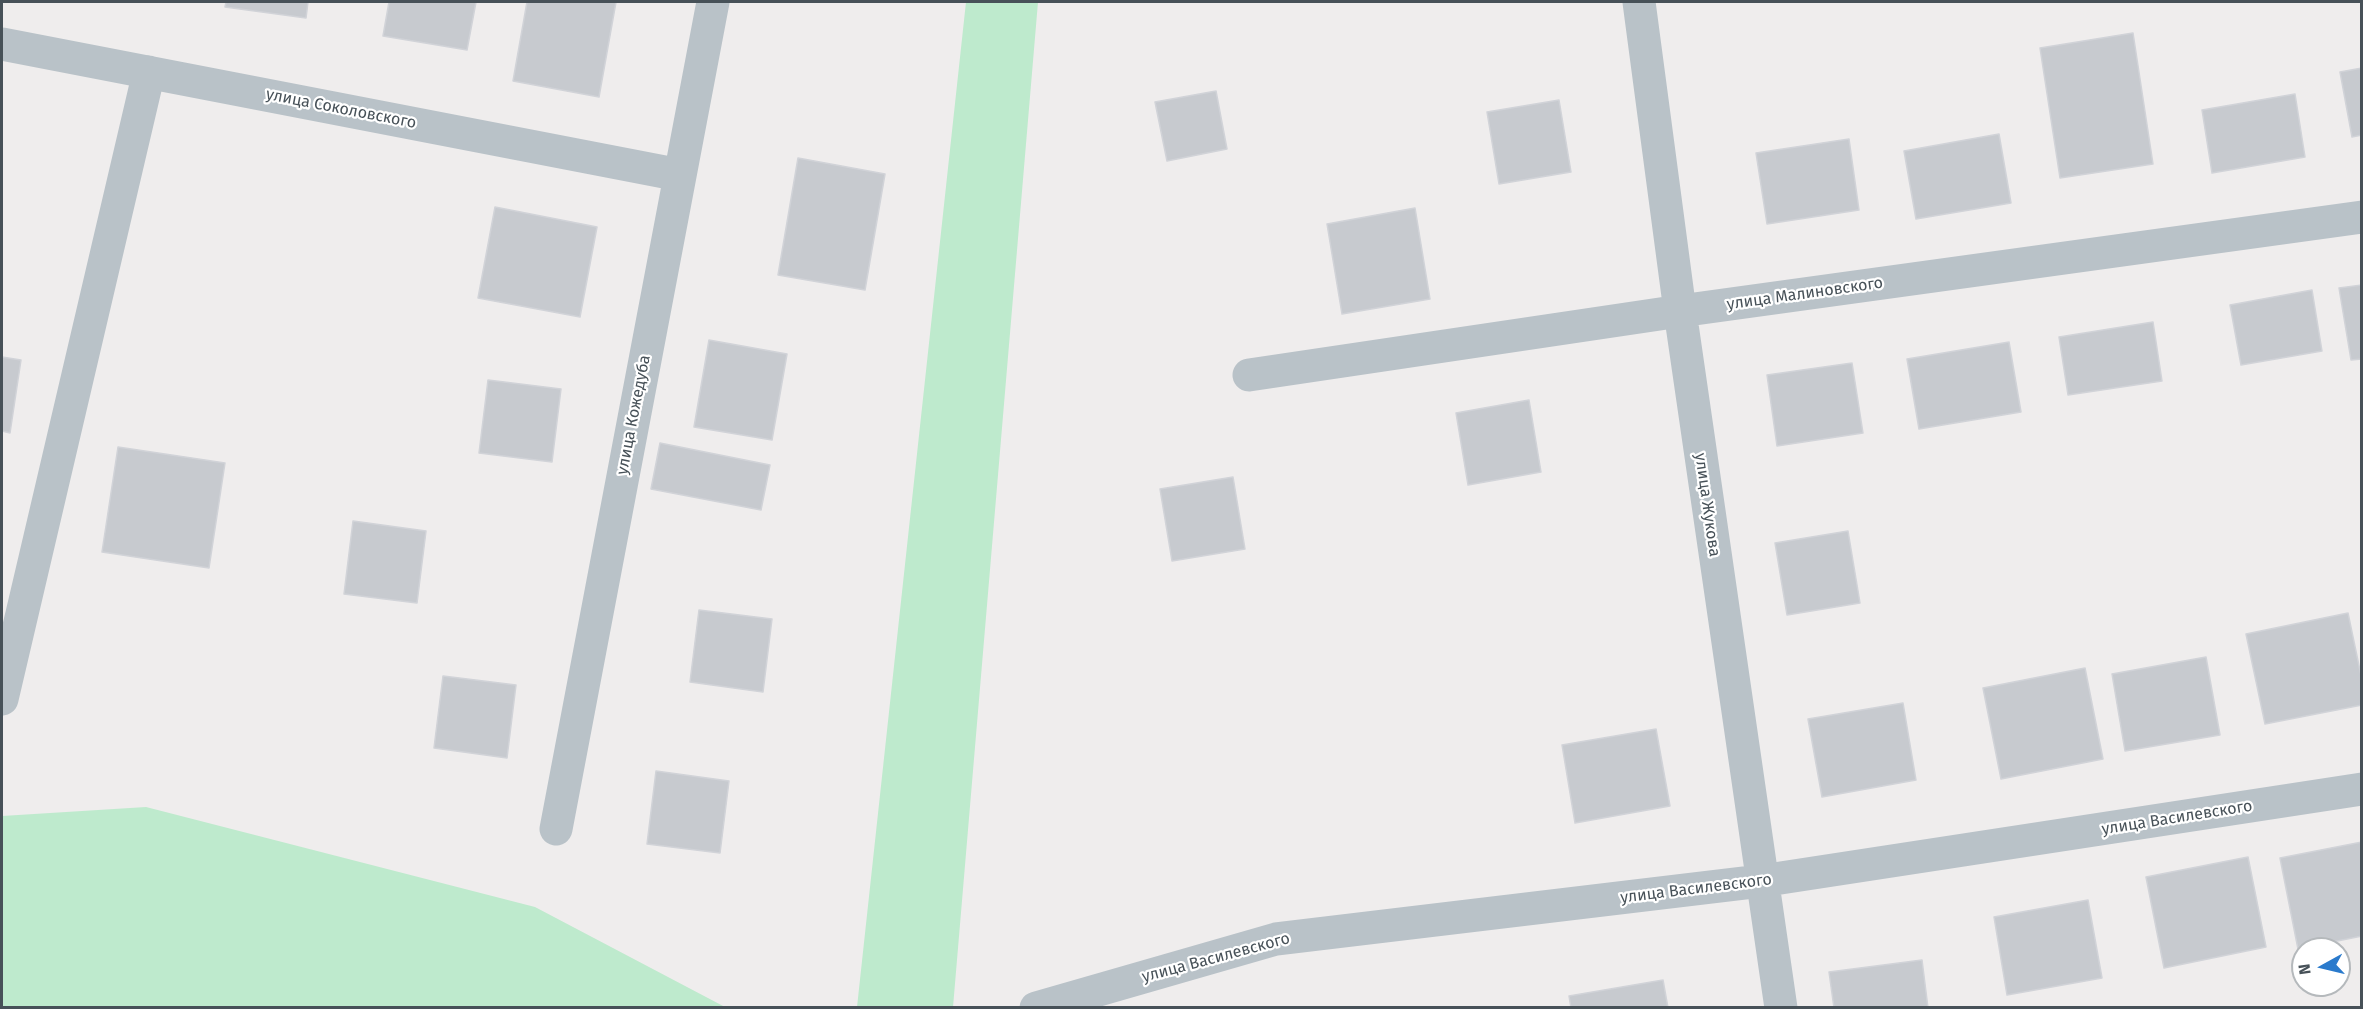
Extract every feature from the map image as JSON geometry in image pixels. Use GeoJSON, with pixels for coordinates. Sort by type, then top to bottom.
{"type":"FeatureCollection","features":[{"type":"Feature","properties":{"kind":"street","name":"улица Кожедуба"},"geometry":{"type":"LineString","coordinates":[[556,829],[713,2]]}},
{"type":"Feature","properties":{"kind":"street","name":"улица Жукова"},"geometry":{"type":"LineString","coordinates":[[1639,2],[1680,311],[1781,1008]]}},
{"type":"Feature","properties":{"kind":"street","name":"улица Соколовского"},"geometry":{"type":"LineString","coordinates":[[2,44],[680,175]]}},
{"type":"Feature","properties":{"kind":"street"},"geometry":{"type":"LineString","coordinates":[[2,699],[149,72]]}},
{"type":"Feature","properties":{"kind":"street","name":"улица Малиновского"},"geometry":{"type":"LineString","coordinates":[[1249,375],[1680,311],[2361,217]]}},
{"type":"Feature","properties":{"kind":"street","name":"улица Василевского"},"geometry":{"type":"LineString","coordinates":[[1036,1008],[1276,939],[1761,881],[2361,789]]}},
{"type":"Feature","properties":{"kind":"green space"},"geometry":{"type":"Polygon","coordinates":[[[966,2],[1038,2],[953,1007],[857,1007],[966,2]]]}},
{"type":"Feature","properties":{"kind":"green space"},"geometry":{"type":"Polygon","coordinates":[[[146,807],[535,907],[725,1007],[2,1007],[2,816],[146,807]]]}},
{"type":"Feature","properties":{"kind":"building"},"geometry":{"type":"Polygon","coordinates":[[[226,2],[308,2],[306,18],[225,7],[226,2]]]}},
{"type":"Feature","properties":{"kind":"building"},"geometry":{"type":"Polygon","coordinates":[[[389,2],[476,2],[467,50],[383,36],[389,2]]]}},
{"type":"Feature","properties":{"kind":"building"},"geometry":{"type":"Polygon","coordinates":[[[527,2],[616,2],[599,97],[513,81],[527,2]]]}},
{"type":"Feature","properties":{"kind":"building"},"geometry":{"type":"Polygon","coordinates":[[[2133,33],[2153,164],[2060,178],[2040,48],[2133,33]]]}},
{"type":"Feature","properties":{"kind":"building"},"geometry":{"type":"Polygon","coordinates":[[[2362,68],[2362,135],[2352,137],[2340,72],[2362,68]]]}},
{"type":"Feature","properties":{"kind":"building"},"geometry":{"type":"Polygon","coordinates":[[[1216,91],[1227,149],[1167,161],[1155,102],[1216,91]]]}},
{"type":"Feature","properties":{"kind":"building"},"geometry":{"type":"Polygon","coordinates":[[[2295,94],[2305,157],[2212,173],[2202,110],[2295,94]]]}},
{"type":"Feature","properties":{"kind":"building"},"geometry":{"type":"Polygon","coordinates":[[[1559,100],[1571,172],[1499,184],[1487,112],[1559,100]]]}},
{"type":"Feature","properties":{"kind":"building"},"geometry":{"type":"Polygon","coordinates":[[[1999,134],[2011,203],[1916,219],[1904,151],[1999,134]]]}},
{"type":"Feature","properties":{"kind":"building"},"geometry":{"type":"Polygon","coordinates":[[[1849,139],[1859,210],[1767,224],[1756,153],[1849,139]]]}},
{"type":"Feature","properties":{"kind":"building"},"geometry":{"type":"Polygon","coordinates":[[[798,158],[885,174],[865,290],[778,275],[798,158]]]}},
{"type":"Feature","properties":{"kind":"building"},"geometry":{"type":"Polygon","coordinates":[[[495,207],[597,227],[580,317],[478,298],[495,207]]]}},
{"type":"Feature","properties":{"kind":"building"},"geometry":{"type":"Polygon","coordinates":[[[1415,208],[1430,299],[1342,314],[1327,224],[1415,208]]]}},
{"type":"Feature","properties":{"kind":"building"},"geometry":{"type":"Polygon","coordinates":[[[2362,285],[2362,359],[2351,360],[2339,288],[2362,285]]]}},
{"type":"Feature","properties":{"kind":"building"},"geometry":{"type":"Polygon","coordinates":[[[2312,290],[2322,351],[2241,365],[2230,305],[2312,290]]]}},
{"type":"Feature","properties":{"kind":"building"},"geometry":{"type":"Polygon","coordinates":[[[2153,322],[2162,381],[2068,395],[2059,337],[2153,322]]]}},
{"type":"Feature","properties":{"kind":"building"},"geometry":{"type":"Polygon","coordinates":[[[709,340],[787,354],[772,440],[694,427],[709,340]]]}},
{"type":"Feature","properties":{"kind":"building"},"geometry":{"type":"Polygon","coordinates":[[[2009,342],[2021,412],[1919,429],[1907,359],[2009,342]]]}},
{"type":"Feature","properties":{"kind":"building"},"geometry":{"type":"Polygon","coordinates":[[[2,357],[21,360],[10,433],[2,431],[2,357]]]}},
{"type":"Feature","properties":{"kind":"building"},"geometry":{"type":"Polygon","coordinates":[[[1852,363],[1863,433],[1777,446],[1767,375],[1852,363]]]}},
{"type":"Feature","properties":{"kind":"building"},"geometry":{"type":"Polygon","coordinates":[[[488,380],[561,389],[552,462],[479,453],[488,380]]]}},
{"type":"Feature","properties":{"kind":"building"},"geometry":{"type":"Polygon","coordinates":[[[1529,400],[1541,472],[1468,485],[1456,413],[1529,400]]]}},
{"type":"Feature","properties":{"kind":"building"},"geometry":{"type":"Polygon","coordinates":[[[660,443],[770,465],[761,510],[651,489],[660,443]]]}},
{"type":"Feature","properties":{"kind":"building"},"geometry":{"type":"Polygon","coordinates":[[[118,447],[225,463],[209,568],[102,552],[118,447]]]}},
{"type":"Feature","properties":{"kind":"building"},"geometry":{"type":"Polygon","coordinates":[[[1233,477],[1245,549],[1172,561],[1160,489],[1233,477]]]}},
{"type":"Feature","properties":{"kind":"building"},"geometry":{"type":"Polygon","coordinates":[[[353,521],[426,531],[417,603],[344,594],[353,521]]]}},
{"type":"Feature","properties":{"kind":"building"},"geometry":{"type":"Polygon","coordinates":[[[1848,531],[1860,603],[1787,615],[1775,543],[1848,531]]]}},
{"type":"Feature","properties":{"kind":"building"},"geometry":{"type":"Polygon","coordinates":[[[699,610],[772,619],[763,692],[690,682],[699,610]]]}},
{"type":"Feature","properties":{"kind":"building"},"geometry":{"type":"Polygon","coordinates":[[[2348,613],[2362,680],[2362,705],[2265,724],[2246,634],[2348,613]]]}},
{"type":"Feature","properties":{"kind":"building"},"geometry":{"type":"Polygon","coordinates":[[[2206,657],[2220,735],[2125,751],[2112,674],[2206,657]]]}},
{"type":"Feature","properties":{"kind":"building"},"geometry":{"type":"Polygon","coordinates":[[[2085,668],[2103,759],[2001,779],[1983,688],[2085,668]]]}},
{"type":"Feature","properties":{"kind":"building"},"geometry":{"type":"Polygon","coordinates":[[[443,676],[516,685],[507,758],[434,748],[443,676]]]}},
{"type":"Feature","properties":{"kind":"building"},"geometry":{"type":"Polygon","coordinates":[[[1903,703],[1916,780],[1822,797],[1808,719],[1903,703]]]}},
{"type":"Feature","properties":{"kind":"building"},"geometry":{"type":"Polygon","coordinates":[[[1656,729],[1670,806],[1575,823],[1562,745],[1656,729]]]}},
{"type":"Feature","properties":{"kind":"building"},"geometry":{"type":"Polygon","coordinates":[[[656,771],[729,781],[720,853],[647,844],[656,771]]]}},
{"type":"Feature","properties":{"kind":"building"},"geometry":{"type":"Polygon","coordinates":[[[2362,842],[2362,936],[2351,938],[2296,937],[2280,858],[2362,842]]]}},
{"type":"Feature","properties":{"kind":"building"},"geometry":{"type":"Polygon","coordinates":[[[2248,857],[2266,947],[2164,968],[2146,877],[2248,857]]]}},
{"type":"Feature","properties":{"kind":"building"},"geometry":{"type":"Polygon","coordinates":[[[2088,900],[2102,978],[2007,995],[1994,917],[2088,900]]]}},
{"type":"Feature","properties":{"kind":"building"},"geometry":{"type":"Polygon","coordinates":[[[1922,960],[1928,1008],[1834,1008],[1829,972],[1922,960]]]}},
{"type":"Feature","properties":{"kind":"building"},"geometry":{"type":"Polygon","coordinates":[[[1663,980],[1668,1008],[1571,1008],[1569,996],[1663,980]]]}}]}
